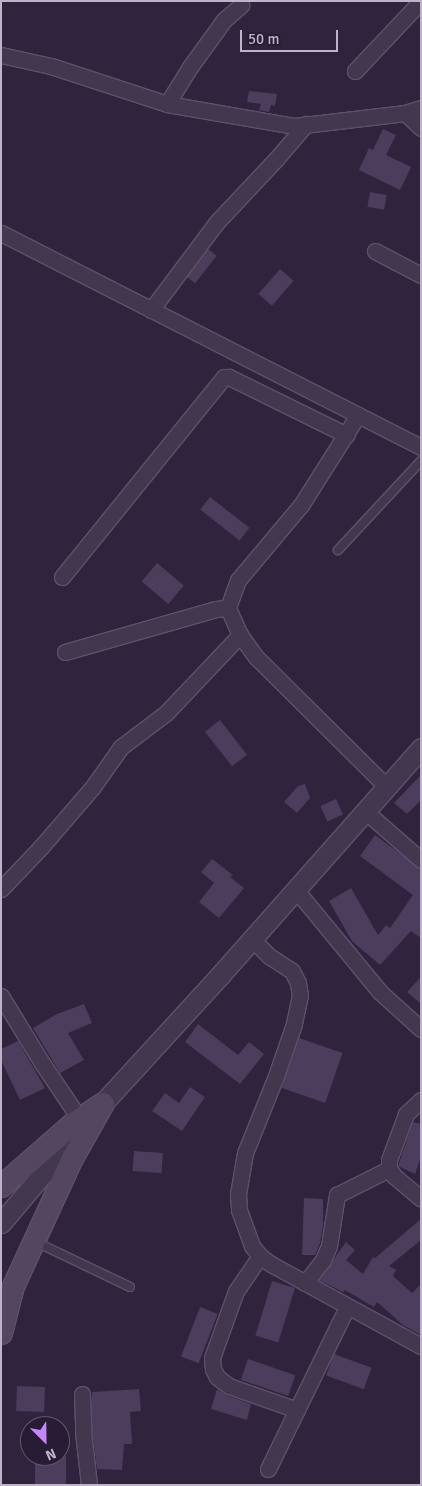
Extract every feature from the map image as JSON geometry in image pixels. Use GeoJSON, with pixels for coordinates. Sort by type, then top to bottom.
{"type":"FeatureCollection","features":[{"type":"Feature","properties":{"kind":"main road"},"geometry":{"type":"LineString","coordinates":[[1,1186],[79,1118],[103,1103]]}},
{"type":"Feature","properties":{"kind":"main road"},"geometry":{"type":"LineString","coordinates":[[1,1333],[13,1286],[72,1158],[103,1103]]}},
{"type":"Feature","properties":{"kind":"street"},"geometry":{"type":"LineString","coordinates":[[167,104],[190,67],[224,20],[242,5],[241,1]]}},
{"type":"Feature","properties":{"kind":"street"},"geometry":{"type":"LineString","coordinates":[[355,71],[421,1]]}},
{"type":"Feature","properties":{"kind":"street"},"geometry":{"type":"LineString","coordinates":[[1,56],[51,66],[167,104],[295,126],[405,113],[421,108]]}},
{"type":"Feature","properties":{"kind":"street"},"geometry":{"type":"LineString","coordinates":[[405,113],[421,128]]}},
{"type":"Feature","properties":{"kind":"street"},"geometry":{"type":"LineString","coordinates":[[151,310],[216,223],[306,124]]}},
{"type":"Feature","properties":{"kind":"street"},"geometry":{"type":"LineString","coordinates":[[1,232],[421,447]]}},
{"type":"Feature","properties":{"kind":"street"},"geometry":{"type":"LineString","coordinates":[[374,251],[421,275]]}},
{"type":"Feature","properties":{"kind":"street"},"geometry":{"type":"LineString","coordinates":[[62,577],[224,377],[229,377],[347,436]]}},
{"type":"Feature","properties":{"kind":"street"},"geometry":{"type":"LineString","coordinates":[[358,415],[347,436],[301,505],[238,580],[228,608],[240,635],[256,657],[386,787]]}},
{"type":"Feature","properties":{"kind":"street"},"geometry":{"type":"LineString","coordinates":[[65,652],[216,609],[228,608]]}},
{"type":"Feature","properties":{"kind":"street"},"geometry":{"type":"LineString","coordinates":[[1,889],[42,847],[92,788],[121,747],[166,713],[240,635]]}},
{"type":"Feature","properties":{"kind":"street"},"geometry":{"type":"LineString","coordinates":[[1,1224],[103,1103],[296,890],[421,748]]}},
{"type":"Feature","properties":{"kind":"street"},"geometry":{"type":"LineString","coordinates":[[365,811],[421,860]]}},
{"type":"Feature","properties":{"kind":"street"},"geometry":{"type":"LineString","coordinates":[[296,890],[380,992],[421,1028]]}},
{"type":"Feature","properties":{"kind":"street"},"geometry":{"type":"LineString","coordinates":[[252,939],[269,956],[292,971],[298,983],[300,995],[294,1024],[269,1094],[244,1153],[240,1175],[239,1210],[252,1246],[260,1256],[305,1283],[421,1346]]}},
{"type":"Feature","properties":{"kind":"street"},"geometry":{"type":"LineString","coordinates":[[1,996],[42,1063],[79,1118]]}},
{"type":"Feature","properties":{"kind":"street"},"geometry":{"type":"LineString","coordinates":[[421,1100],[406,1114],[389,1160],[389,1170],[421,1199]]}},
{"type":"Feature","properties":{"kind":"street"},"geometry":{"type":"LineString","coordinates":[[305,1283],[323,1260],[329,1246],[337,1196],[389,1170]]}},
{"type":"Feature","properties":{"kind":"street"},"geometry":{"type":"LineString","coordinates":[[260,1256],[236,1291],[212,1358],[213,1370],[217,1377],[229,1386],[297,1410]]}},
{"type":"Feature","properties":{"kind":"street"},"geometry":{"type":"LineString","coordinates":[[268,1469],[347,1307]]}},
{"type":"Feature","properties":{"kind":"street"},"geometry":{"type":"LineString","coordinates":[[82,1394],[88,1485]]}},
{"type":"Feature","properties":{"kind":"lane"},"geometry":{"type":"LineString","coordinates":[[338,550],[421,461]]}},
{"type":"Feature","properties":{"kind":"lane"},"geometry":{"type":"LineString","coordinates":[[34,1241],[130,1287]]}},
{"type":"Feature","properties":{"kind":"building"},"geometry":{"type":"Polygon","coordinates":[[[249,91],[277,94],[275,106],[271,105],[269,112],[259,110],[261,104],[247,102],[249,91]]]}},
{"type":"Feature","properties":{"kind":"building"},"geometry":{"type":"Polygon","coordinates":[[[383,129],[396,135],[386,155],[411,167],[400,190],[359,170],[369,148],[373,150],[383,129]]]}},
{"type":"Feature","properties":{"kind":"building"},"geometry":{"type":"Polygon","coordinates":[[[370,192],[387,195],[384,210],[367,207],[370,192]]]}},
{"type":"Feature","properties":{"kind":"building"},"geometry":{"type":"Polygon","coordinates":[[[208,249],[217,256],[195,283],[186,277],[208,249]]]}},
{"type":"Feature","properties":{"kind":"building"},"geometry":{"type":"Polygon","coordinates":[[[280,269],[294,281],[272,306],[258,294],[280,269]]]}},
{"type":"Feature","properties":{"kind":"building"},"geometry":{"type":"Polygon","coordinates":[[[210,497],[249,528],[240,540],[200,510],[210,497]]]}},
{"type":"Feature","properties":{"kind":"building"},"geometry":{"type":"Polygon","coordinates":[[[157,563],[184,585],[168,604],[142,581],[157,563]]]}},
{"type":"Feature","properties":{"kind":"building"},"geometry":{"type":"Polygon","coordinates":[[[220,720],[247,755],[232,766],[205,732],[220,720]]]}},
{"type":"Feature","properties":{"kind":"building"},"geometry":{"type":"Polygon","coordinates":[[[421,775],[421,800],[407,814],[394,803],[421,775]]]}},
{"type":"Feature","properties":{"kind":"building"},"geometry":{"type":"Polygon","coordinates":[[[305,784],[310,798],[297,813],[284,802],[298,786],[305,784]]]}},
{"type":"Feature","properties":{"kind":"building"},"geometry":{"type":"Polygon","coordinates":[[[336,799],[343,815],[327,821],[320,806],[336,799]]]}},
{"type":"Feature","properties":{"kind":"building"},"geometry":{"type":"Polygon","coordinates":[[[375,835],[421,869],[421,938],[411,931],[380,965],[352,941],[329,901],[351,888],[378,935],[386,925],[390,928],[413,895],[360,856],[375,835]]]}},
{"type":"Feature","properties":{"kind":"building"},"geometry":{"type":"Polygon","coordinates":[[[212,859],[233,875],[230,877],[244,888],[219,918],[199,902],[214,883],[201,872],[212,859]]]}},
{"type":"Feature","properties":{"kind":"building"},"geometry":{"type":"Polygon","coordinates":[[[421,977],[421,1004],[407,992],[421,977]]]}},
{"type":"Feature","properties":{"kind":"building"},"geometry":{"type":"Polygon","coordinates":[[[84,1004],[92,1023],[68,1033],[84,1060],[60,1073],[33,1028],[57,1014],[84,1004]]]}},
{"type":"Feature","properties":{"kind":"building"},"geometry":{"type":"Polygon","coordinates":[[[198,1024],[238,1055],[249,1042],[264,1054],[240,1084],[185,1042],[198,1024]]]}},
{"type":"Feature","properties":{"kind":"building"},"geometry":{"type":"Polygon","coordinates":[[[299,1038],[342,1053],[325,1103],[282,1088],[299,1038]]]}},
{"type":"Feature","properties":{"kind":"building"},"geometry":{"type":"Polygon","coordinates":[[[18,1041],[45,1088],[20,1100],[1,1060],[1,1049],[18,1041]]]}},
{"type":"Feature","properties":{"kind":"building"},"geometry":{"type":"Polygon","coordinates":[[[190,1087],[205,1097],[182,1131],[152,1111],[165,1093],[179,1103],[190,1087]]]}},
{"type":"Feature","properties":{"kind":"building"},"geometry":{"type":"Polygon","coordinates":[[[413,1122],[421,1124],[421,1157],[415,1174],[398,1166],[413,1122]]]}},
{"type":"Feature","properties":{"kind":"building"},"geometry":{"type":"Polygon","coordinates":[[[134,1151],[163,1153],[162,1173],[133,1171],[134,1151]]]}},
{"type":"Feature","properties":{"kind":"building"},"geometry":{"type":"Polygon","coordinates":[[[304,1198],[323,1199],[323,1226],[320,1243],[315,1255],[302,1255],[304,1198]]]}},
{"type":"Feature","properties":{"kind":"building"},"geometry":{"type":"Polygon","coordinates":[[[421,1219],[421,1240],[389,1266],[396,1270],[393,1276],[412,1293],[421,1284],[421,1335],[403,1325],[377,1302],[374,1307],[345,1290],[343,1292],[319,1280],[346,1242],[355,1250],[346,1260],[363,1274],[373,1257],[375,1258],[421,1219]]]}},
{"type":"Feature","properties":{"kind":"building"},"geometry":{"type":"Polygon","coordinates":[[[272,1281],[295,1288],[278,1343],[255,1336],[272,1281]]]}},
{"type":"Feature","properties":{"kind":"building"},"geometry":{"type":"Polygon","coordinates":[[[200,1307],[218,1314],[199,1363],[181,1356],[200,1307]]]}},
{"type":"Feature","properties":{"kind":"building"},"geometry":{"type":"Polygon","coordinates":[[[334,1354],[372,1368],[364,1389],[326,1376],[334,1354]]]}},
{"type":"Feature","properties":{"kind":"building"},"geometry":{"type":"Polygon","coordinates":[[[248,1359],[295,1375],[288,1396],[241,1380],[248,1359]]]}},
{"type":"Feature","properties":{"kind":"building"},"geometry":{"type":"Polygon","coordinates":[[[17,1386],[45,1387],[44,1412],[16,1411],[17,1386]]]}},
{"type":"Feature","properties":{"kind":"building"},"geometry":{"type":"Polygon","coordinates":[[[139,1389],[141,1411],[130,1412],[132,1444],[124,1444],[122,1470],[97,1469],[92,1431],[92,1392],[139,1389]]]}},
{"type":"Feature","properties":{"kind":"building"},"geometry":{"type":"Polygon","coordinates":[[[217,1389],[226,1395],[251,1404],[247,1420],[211,1409],[217,1389]]]}},
{"type":"Feature","properties":{"kind":"building"},"geometry":{"type":"Polygon","coordinates":[[[35,1466],[66,1466],[66,1485],[35,1485],[35,1466]]]}}]}
